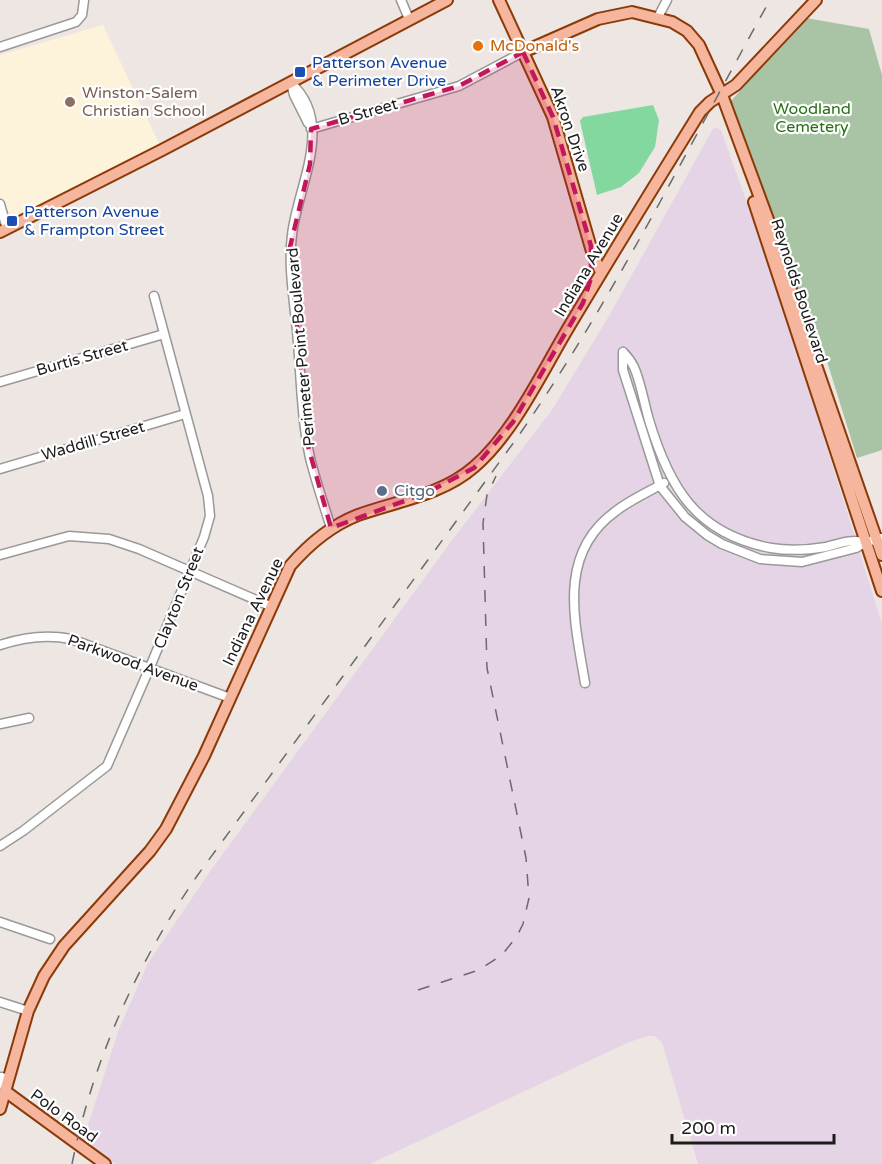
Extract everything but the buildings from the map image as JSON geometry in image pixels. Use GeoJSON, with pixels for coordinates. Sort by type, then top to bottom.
{"type":"FeatureCollection","features":[{"type":"Feature","properties":{"kind":"main road"},"geometry":{"type":"LineString","coordinates":[[4,231],[447,0]]}},
{"type":"Feature","properties":{"kind":"main road","name":"Akron Drive"},"geometry":{"type":"LineString","coordinates":[[499,0],[553,117],[590,243],[602,272]]}},
{"type":"Feature","properties":{"kind":"main road","name":"Indiana Avenue"},"geometry":{"type":"LineString","coordinates":[[0,1109],[28,1011],[44,976],[64,946],[150,851],[166,829],[204,756],[290,566],[308,544],[331,528],[356,516],[442,487],[474,468],[495,447],[513,422],[700,112],[736,85],[816,0]]}},
{"type":"Feature","properties":{"kind":"main road","name":"Reynolds Boulevard"},"geometry":{"type":"LineString","coordinates":[[523,52],[607,16],[634,12],[672,22],[687,31],[699,45],[882,555]]}},
{"type":"Feature","properties":{"kind":"main road"},"geometry":{"type":"LineString","coordinates":[[590,243],[601,251],[608,251],[618,245]]}},
{"type":"Feature","properties":{"kind":"main road"},"geometry":{"type":"LineString","coordinates":[[583,303],[591,278],[590,243]]}},
{"type":"Feature","properties":{"kind":"main road","name":"Reynolds Boulevard"},"geometry":{"type":"LineString","coordinates":[[875,540],[882,591]]}},
{"type":"Feature","properties":{"kind":"main road","name":"Polo Road"},"geometry":{"type":"LineString","coordinates":[[5,1091],[105,1164]]}},
{"type":"Feature","properties":{"kind":"street"},"geometry":{"type":"LineString","coordinates":[[0,47],[76,22],[82,15],[84,0]]}},
{"type":"Feature","properties":{"kind":"street"},"geometry":{"type":"LineString","coordinates":[[401,0],[410,19]]}},
{"type":"Feature","properties":{"kind":"street"},"geometry":{"type":"LineString","coordinates":[[658,17],[667,0]]}},
{"type":"Feature","properties":{"kind":"street","name":"B Street"},"geometry":{"type":"LineString","coordinates":[[311,129],[459,86],[523,52]]}},
{"type":"Feature","properties":{"kind":"street","name":"Perimeter Point Boulevard"},"geometry":{"type":"LineString","coordinates":[[291,83],[300,91],[306,103],[311,129],[310,164],[294,216],[290,248],[308,446],[331,528]]}},
{"type":"Feature","properties":{"kind":"street"},"geometry":{"type":"LineString","coordinates":[[0,204],[4,231]]}},
{"type":"Feature","properties":{"kind":"street","name":"Clayton Street"},"geometry":{"type":"LineString","coordinates":[[0,846],[107,766],[190,572],[208,523],[210,506],[203,472],[154,296]]}},
{"type":"Feature","properties":{"kind":"street","name":"Burtis Street"},"geometry":{"type":"LineString","coordinates":[[0,382],[164,334]]}},
{"type":"Feature","properties":{"kind":"street"},"geometry":{"type":"LineString","coordinates":[[623,352],[634,367],[655,440],[671,480],[680,494],[701,516],[727,533],[757,545],[774,548],[807,550],[853,540],[875,540],[856,548],[802,562],[760,559],[722,544],[707,535],[685,517],[660,486],[623,370],[623,352]]}},
{"type":"Feature","properties":{"kind":"street","name":"Waddill Street"},"geometry":{"type":"LineString","coordinates":[[0,469],[185,414]]}},
{"type":"Feature","properties":{"kind":"street"},"geometry":{"type":"LineString","coordinates":[[585,683],[573,603],[574,576],[580,558],[590,537],[605,520],[616,511],[671,480]]}},
{"type":"Feature","properties":{"kind":"street"},"geometry":{"type":"LineString","coordinates":[[0,555],[55,539],[96,537],[121,542],[139,549],[270,606]]}},
{"type":"Feature","properties":{"kind":"street","name":"Parkwood Avenue"},"geometry":{"type":"LineString","coordinates":[[0,645],[37,636],[59,637],[93,646],[230,698]]}},
{"type":"Feature","properties":{"kind":"street"},"geometry":{"type":"LineString","coordinates":[[0,724],[29,718]]}},
{"type":"Feature","properties":{"kind":"street"},"geometry":{"type":"LineString","coordinates":[[0,922],[50,939]]}},
{"type":"Feature","properties":{"kind":"street"},"geometry":{"type":"LineString","coordinates":[[0,1002],[28,1011]]}},
{"type":"Feature","properties":{"kind":"street"},"geometry":{"type":"LineString","coordinates":[[0,1077],[2,1077],[5,1091]]}},
{"type":"Feature","properties":{"kind":"highlighted area"},"geometry":{"type":"Polygon","coordinates":[[[523,52],[553,117],[591,246],[591,278],[583,303],[513,422],[474,468],[426,493],[331,528],[308,446],[290,247],[310,164],[311,129],[459,86],[523,52]]]}},
{"type":"Feature","properties":{"kind":"shaded area","name":"Winston-Salem Christian School"},"geometry":{"type":"Polygon","coordinates":[[[103,25],[162,150],[0,232],[0,55],[103,25]]]}},
{"type":"Feature","properties":{"kind":"shaded area"},"geometry":{"type":"Polygon","coordinates":[[[714,127],[721,130],[776,284],[882,624],[882,1164],[698,1164],[662,1042],[654,1036],[648,1036],[629,1042],[370,1164],[115,1164],[83,1141],[119,1029],[148,963],[211,870],[453,539],[552,410],[609,316],[714,127]]]}},
{"type":"Feature","properties":{"kind":"green space","name":"Woodland Cemetery"},"geometry":{"type":"Polygon","coordinates":[[[806,18],[869,29],[882,75],[882,450],[857,458],[817,329],[808,331],[777,229],[730,102],[806,18]]]}},
{"type":"Feature","properties":{"kind":"green space"},"geometry":{"type":"Polygon","coordinates":[[[653,105],[659,120],[655,147],[639,173],[621,187],[597,195],[580,121],[583,117],[653,105]]]}},
{"type":"Feature","properties":{"kind":"railway"},"geometry":{"type":"LineString","coordinates":[[72,1164],[81,1125],[105,1050],[137,978],[175,909],[517,438],[552,386],[618,278],[770,0]]}},
{"type":"Feature","properties":{"kind":"railway"},"geometry":{"type":"LineString","coordinates":[[418,990],[479,970],[502,955],[523,924],[529,898],[526,858],[487,668],[483,523],[487,495],[496,476]]}},
{"type":"Feature","properties":{"kind":"place","name":"McDonald's"},"geometry":{"type":"Point","coordinates":[478,46]}},
{"type":"Feature","properties":{"kind":"place","name":"Patterson Avenue & Perimeter Drive"},"geometry":{"type":"Point","coordinates":[300,72]}},
{"type":"Feature","properties":{"kind":"place","name":"Winston-Salem Christian School"},"geometry":{"type":"Point","coordinates":[70,102]}},
{"type":"Feature","properties":{"kind":"place","name":"Patterson Avenue & Frampton Street"},"geometry":{"type":"Point","coordinates":[12,221]}},
{"type":"Feature","properties":{"kind":"place","name":"Citgo"},"geometry":{"type":"Point","coordinates":[382,491]}}]}
